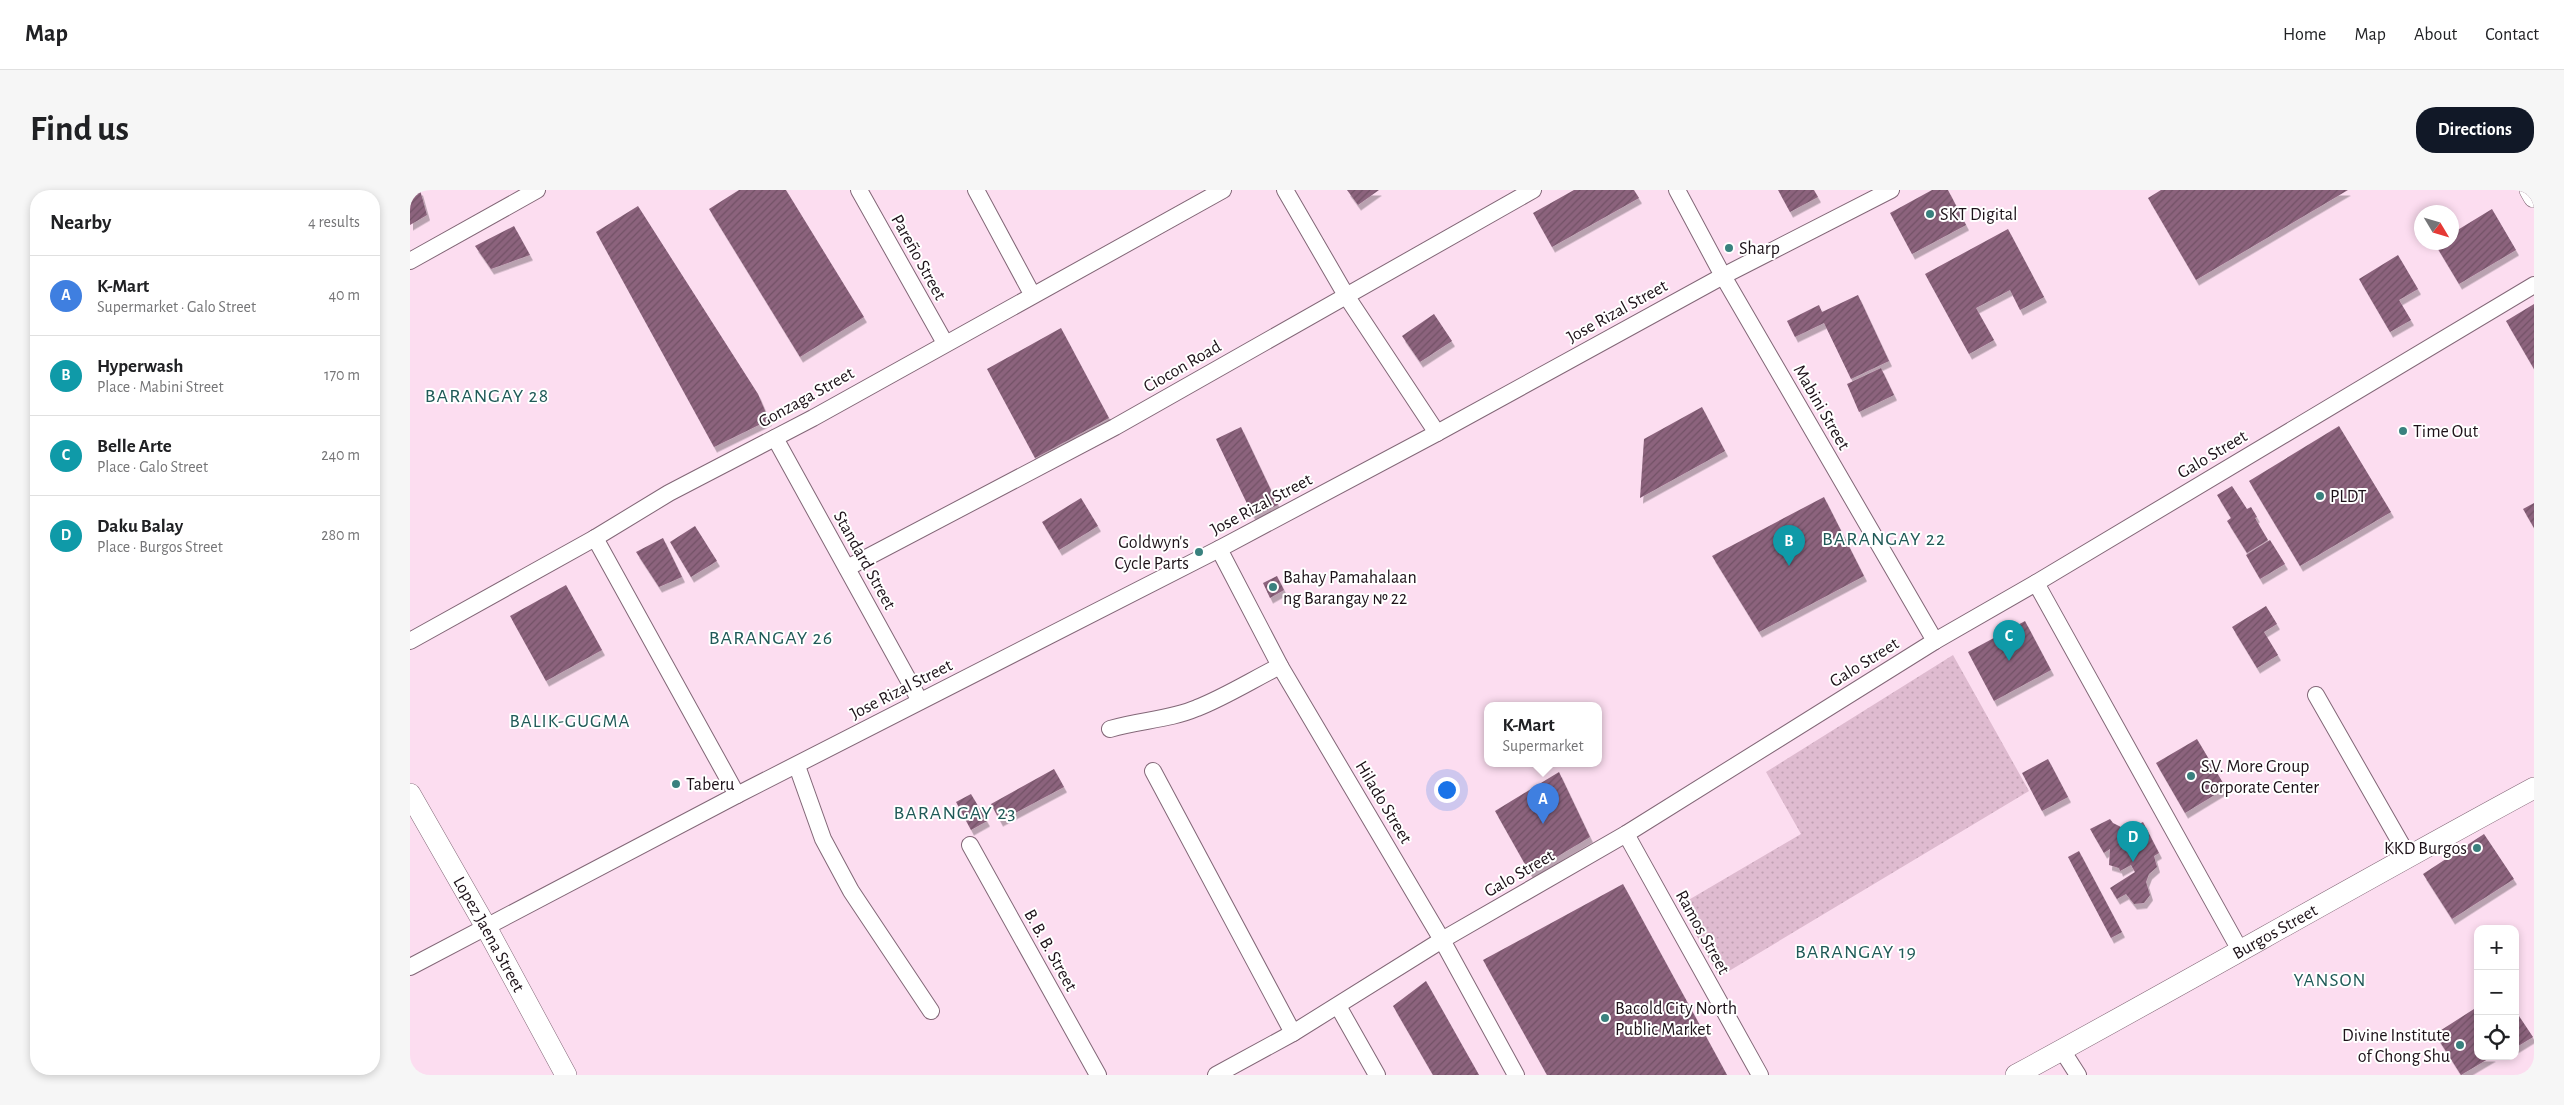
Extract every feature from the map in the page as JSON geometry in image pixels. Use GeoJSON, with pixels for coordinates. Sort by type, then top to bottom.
{"type":"FeatureCollection","features":[{"type":"Feature","properties":{"kind":"main road"},"geometry":{"type":"LineString","coordinates":[[2530,190],[2534,197]]}},
{"type":"Feature","properties":{"kind":"main road","name":"Burgos Street"},"geometry":{"type":"LineString","coordinates":[[2016,1075],[2241,952],[2408,856],[2534,788]]}},
{"type":"Feature","properties":{"kind":"main road","name":"Lopez Jaena Street"},"geometry":{"type":"LineString","coordinates":[[411,798],[486,927],[566,1075]]}},
{"type":"Feature","properties":{"kind":"street"},"geometry":{"type":"LineString","coordinates":[[410,261],[537,190]]}},
{"type":"Feature","properties":{"kind":"street","name":"Pareño Street"},"geometry":{"type":"LineString","coordinates":[[859,190],[945,343]]}},
{"type":"Feature","properties":{"kind":"street"},"geometry":{"type":"LineString","coordinates":[[976,190],[1032,294]]}},
{"type":"Feature","properties":{"kind":"street","name":"Gonzaga Street"},"geometry":{"type":"LineString","coordinates":[[410,642],[595,538],[669,493],[775,438],[1032,294],[1198,196],[1223,190]]}},
{"type":"Feature","properties":{"kind":"street"},"geometry":{"type":"LineString","coordinates":[[1285,190],[1347,297],[1437,433]]}},
{"type":"Feature","properties":{"kind":"street","name":"Ciocon Road"},"geometry":{"type":"LineString","coordinates":[[847,568],[1115,427],[1533,190]]}},
{"type":"Feature","properties":{"kind":"street","name":"Mabini Street"},"geometry":{"type":"LineString","coordinates":[[1677,190],[1723,276],[1935,642]]}},
{"type":"Feature","properties":{"kind":"street","name":"Jose Rizal Street"},"geometry":{"type":"LineString","coordinates":[[410,967],[737,795],[1219,549],[1437,433],[1723,276],[1891,190]]}},
{"type":"Feature","properties":{"kind":"street","name":"Galo Street"},"geometry":{"type":"LineString","coordinates":[[1216,1075],[1294,1033],[1442,940],[1626,834],[1935,642],[2534,284]]}},
{"type":"Feature","properties":{"kind":"street","name":"Standard Street"},"geometry":{"type":"LineString","coordinates":[[775,438],[920,701]]}},
{"type":"Feature","properties":{"kind":"street"},"geometry":{"type":"LineString","coordinates":[[595,538],[737,795]]}},
{"type":"Feature","properties":{"kind":"street","name":"Hilado Street"},"geometry":{"type":"LineString","coordinates":[[1219,549],[1280,666],[1442,940],[1516,1075]]}},
{"type":"Feature","properties":{"kind":"street"},"geometry":{"type":"LineString","coordinates":[[2036,583],[2241,952]]}},
{"type":"Feature","properties":{"kind":"street"},"geometry":{"type":"LineString","coordinates":[[1110,729],[1134,721],[1163,719],[1197,708],[1280,666]]}},
{"type":"Feature","properties":{"kind":"street"},"geometry":{"type":"LineString","coordinates":[[2316,695],[2408,856]]}},
{"type":"Feature","properties":{"kind":"street"},"geometry":{"type":"LineString","coordinates":[[797,766],[823,840],[851,891],[931,1011]]}},
{"type":"Feature","properties":{"kind":"street"},"geometry":{"type":"LineString","coordinates":[[1153,771],[1294,1033]]}},
{"type":"Feature","properties":{"kind":"street","name":"Ramos Street"},"geometry":{"type":"LineString","coordinates":[[1626,834],[1760,1075]]}},
{"type":"Feature","properties":{"kind":"street","name":"B. B. B. Street"},"geometry":{"type":"LineString","coordinates":[[970,845],[1098,1075]]}},
{"type":"Feature","properties":{"kind":"street"},"geometry":{"type":"LineString","coordinates":[[1338,1006],[1377,1075]]}},
{"type":"Feature","properties":{"kind":"street"},"geometry":{"type":"LineString","coordinates":[[2062,1050],[2078,1075]]}},
{"type":"Feature","properties":{"kind":"shaded area"},"geometry":{"type":"Polygon","coordinates":[[[1953,655],[2029,791],[1719,977],[1680,905],[1801,834],[1766,772],[1953,655]]]}},
{"type":"Feature","properties":{"kind":"building"},"geometry":{"type":"Polygon","coordinates":[[[410,190],[420,190],[427,215],[410,225],[410,190]]]}},
{"type":"Feature","properties":{"kind":"building"},"geometry":{"type":"Polygon","coordinates":[[[739,190],[786,190],[864,317],[800,357],[709,209],[739,190]]]}},
{"type":"Feature","properties":{"kind":"building"},"geometry":{"type":"Polygon","coordinates":[[[1347,190],[1379,190],[1358,205],[1347,190]]]}},
{"type":"Feature","properties":{"kind":"building"},"geometry":{"type":"Polygon","coordinates":[[[1574,190],[1634,190],[1639,198],[1552,247],[1533,213],[1574,190]]]}},
{"type":"Feature","properties":{"kind":"building"},"geometry":{"type":"Polygon","coordinates":[[[1778,190],[1814,190],[1818,197],[1790,212],[1778,190]]]}},
{"type":"Feature","properties":{"kind":"building"},"geometry":{"type":"Polygon","coordinates":[[[1932,190],[1948,190],[1966,225],[1912,254],[1890,213],[1932,190]]]}},
{"type":"Feature","properties":{"kind":"building"},"geometry":{"type":"Polygon","coordinates":[[[2161,190],[2348,190],[2196,280],[2148,198],[2161,190]]]}},
{"type":"Feature","properties":{"kind":"building"},"geometry":{"type":"Polygon","coordinates":[[[638,206],[758,394],[769,420],[714,447],[596,232],[638,206]]]}},
{"type":"Feature","properties":{"kind":"building"},"geometry":{"type":"Polygon","coordinates":[[[2492,209],[2516,250],[2459,284],[2439,250],[2459,250],[2459,229],[2492,209]]]}},
{"type":"Feature","properties":{"kind":"building"},"geometry":{"type":"Polygon","coordinates":[[[514,226],[530,255],[491,269],[475,246],[514,226]]]}},
{"type":"Feature","properties":{"kind":"building"},"geometry":{"type":"Polygon","coordinates":[[[2008,229],[2044,297],[2020,310],[2010,290],[1976,308],[1994,340],[1969,354],[1925,274],[2008,229]]]}},
{"type":"Feature","properties":{"kind":"building"},"geometry":{"type":"Polygon","coordinates":[[[2398,255],[2418,289],[2399,300],[2411,320],[2390,332],[2359,279],[2398,255]]]}},
{"type":"Feature","properties":{"kind":"building"},"geometry":{"type":"Polygon","coordinates":[[[1858,295],[1889,361],[1851,379],[1824,323],[1795,337],[1787,321],[1819,305],[1822,312],[1858,295]]]}},
{"type":"Feature","properties":{"kind":"building"},"geometry":{"type":"Polygon","coordinates":[[[2534,304],[2534,369],[2506,321],[2534,304]]]}},
{"type":"Feature","properties":{"kind":"building"},"geometry":{"type":"Polygon","coordinates":[[[1434,314],[1452,341],[1420,362],[1402,336],[1434,314]]]}},
{"type":"Feature","properties":{"kind":"building"},"geometry":{"type":"Polygon","coordinates":[[[1061,328],[1109,418],[1035,458],[987,369],[1061,328]]]}},
{"type":"Feature","properties":{"kind":"building"},"geometry":{"type":"Polygon","coordinates":[[[1881,368],[1894,395],[1859,412],[1847,384],[1881,368]]]}},
{"type":"Feature","properties":{"kind":"building"},"geometry":{"type":"Polygon","coordinates":[[[1702,407],[1725,451],[1640,498],[1644,439],[1702,407]]]}},
{"type":"Feature","properties":{"kind":"building","name":"PLDT"},"geometry":{"type":"Polygon","coordinates":[[[2339,426],[2391,512],[2300,566],[2249,481],[2339,426]]]}},
{"type":"Feature","properties":{"kind":"building"},"geometry":{"type":"Polygon","coordinates":[[[1241,427],[1278,505],[1253,516],[1216,439],[1241,427]]]}},
{"type":"Feature","properties":{"kind":"building"},"geometry":{"type":"Polygon","coordinates":[[[2232,486],[2247,509],[2251,507],[2268,540],[2247,553],[2227,521],[2231,518],[2217,495],[2232,486]]]}},
{"type":"Feature","properties":{"kind":"building"},"geometry":{"type":"Polygon","coordinates":[[[1824,497],[1864,576],[1759,632],[1712,556],[1824,497]]]}},
{"type":"Feature","properties":{"kind":"building"},"geometry":{"type":"Polygon","coordinates":[[[1081,498],[1098,526],[1059,550],[1042,522],[1081,498]]]}},
{"type":"Feature","properties":{"kind":"building"},"geometry":{"type":"Polygon","coordinates":[[[2534,503],[2534,528],[2523,509],[2534,503]]]}},
{"type":"Feature","properties":{"kind":"building"},"geometry":{"type":"Polygon","coordinates":[[[695,526],[717,561],[691,577],[670,542],[695,526]]]}},
{"type":"Feature","properties":{"kind":"building"},"geometry":{"type":"Polygon","coordinates":[[[663,538],[682,577],[659,587],[636,552],[663,538]]]}},
{"type":"Feature","properties":{"kind":"building"},"geometry":{"type":"Polygon","coordinates":[[[2270,540],[2285,564],[2260,579],[2246,555],[2270,540]]]}},
{"type":"Feature","properties":{"kind":"building","name":"Bahay Pamahalaan ng Barangay № 22"},"geometry":{"type":"Polygon","coordinates":[[[1277,576],[1284,590],[1270,598],[1263,583],[1277,576]]]}},
{"type":"Feature","properties":{"kind":"building"},"geometry":{"type":"Polygon","coordinates":[[[566,585],[602,650],[546,681],[510,616],[566,585]]]}},
{"type":"Feature","properties":{"kind":"building"},"geometry":{"type":"Polygon","coordinates":[[[2266,606],[2277,624],[2264,632],[2278,655],[2257,668],[2232,627],[2266,606]]]}},
{"type":"Feature","properties":{"kind":"building"},"geometry":{"type":"Polygon","coordinates":[[[2025,621],[2051,670],[1994,701],[1968,652],[2025,621]]]}},
{"type":"Feature","properties":{"kind":"building","name":"S.V. More Group Corporate Center"},"geometry":{"type":"Polygon","coordinates":[[[2197,739],[2226,788],[2185,813],[2156,763],[2197,739]]]}},
{"type":"Feature","properties":{"kind":"building"},"geometry":{"type":"Polygon","coordinates":[[[2048,759],[2068,797],[2042,811],[2022,773],[2048,759]]]}},
{"type":"Feature","properties":{"kind":"building"},"geometry":{"type":"Polygon","coordinates":[[[1054,769],[1064,787],[1000,821],[991,804],[1054,769]]]}},
{"type":"Feature","properties":{"kind":"building"},"geometry":{"type":"Polygon","coordinates":[[[1559,772],[1590,837],[1530,873],[1495,811],[1559,772]]]}},
{"type":"Feature","properties":{"kind":"building"},"geometry":{"type":"Polygon","coordinates":[[[971,794],[987,821],[971,830],[956,802],[971,794]]]}},
{"type":"Feature","properties":{"kind":"building"},"geometry":{"type":"Polygon","coordinates":[[[2110,819],[2121,827],[2124,825],[2135,826],[2143,822],[2159,853],[2154,856],[2157,867],[2149,874],[2146,882],[2150,895],[2144,903],[2134,904],[2126,894],[2117,899],[2110,888],[2135,872],[2131,865],[2120,871],[2119,868],[2109,865],[2110,849],[2104,853],[2090,829],[2110,819]]]}},
{"type":"Feature","properties":{"kind":"building"},"geometry":{"type":"Polygon","coordinates":[[[2484,834],[2514,879],[2452,919],[2423,874],[2484,834]]]}},
{"type":"Feature","properties":{"kind":"building"},"geometry":{"type":"Polygon","coordinates":[[[2079,851],[2122,932],[2111,938],[2068,857],[2079,851]]]}},
{"type":"Feature","properties":{"kind":"building","name":"Bacold City North Public Market"},"geometry":{"type":"Polygon","coordinates":[[[1623,884],[1727,1075],[1547,1075],[1483,960],[1623,884]]]}},
{"type":"Feature","properties":{"kind":"building"},"geometry":{"type":"Polygon","coordinates":[[[1426,981],[1479,1075],[1433,1075],[1393,1006],[1426,981]]]}},
{"type":"Feature","properties":{"kind":"building","name":"Divine Institute of Chong Shu"},"geometry":{"type":"Polygon","coordinates":[[[2474,1009],[2474,1060],[2486,1060],[2461,1075],[2435,1034],[2474,1009]]]}},
{"type":"Feature","properties":{"kind":"building"},"geometry":{"type":"Polygon","coordinates":[[[2519,1016],[2533,1037],[2519,1046],[2519,1016]]]}},
{"type":"Feature","properties":{"kind":"place","name":"SKT Digital"},"geometry":{"type":"Point","coordinates":[1930,214]}},
{"type":"Feature","properties":{"kind":"place","name":"Sharp"},"geometry":{"type":"Point","coordinates":[1729,248]}},
{"type":"Feature","properties":{"kind":"place","name":"Time Out"},"geometry":{"type":"Point","coordinates":[2403,431]}},
{"type":"Feature","properties":{"kind":"place","name":"PLDT"},"geometry":{"type":"Point","coordinates":[2320,496]}},
{"type":"Feature","properties":{"kind":"place","name":"Goldwyn's Cycle Parts"},"geometry":{"type":"Point","coordinates":[1199,552]}},
{"type":"Feature","properties":{"kind":"place","name":"Hyperwash"},"geometry":{"type":"Point","coordinates":[1789,566]}},
{"type":"Feature","properties":{"kind":"place","name":"Bahay Pamahalaan ng Barangay № 22"},"geometry":{"type":"Point","coordinates":[1273,587]}},
{"type":"Feature","properties":{"kind":"place","name":"Belle Arte"},"geometry":{"type":"Point","coordinates":[2009,661]}},
{"type":"Feature","properties":{"kind":"place","name":"S.V. More Group Corporate Center"},"geometry":{"type":"Point","coordinates":[2191,776]}},
{"type":"Feature","properties":{"kind":"place","name":"Taberu"},"geometry":{"type":"Point","coordinates":[676,784]}},
{"type":"Feature","properties":{"kind":"place","name":"K-Mart"},"geometry":{"type":"Point","coordinates":[1543,824]}},
{"type":"Feature","properties":{"kind":"place","name":"KKD Burgos"},"geometry":{"type":"Point","coordinates":[2477,848]}},
{"type":"Feature","properties":{"kind":"place","name":"Daku Balay"},"geometry":{"type":"Point","coordinates":[2133,862]}},
{"type":"Feature","properties":{"kind":"place","name":"Bacold City North Public Market"},"geometry":{"type":"Point","coordinates":[1605,1018]}},
{"type":"Feature","properties":{"kind":"place","name":"Divine Institute of Chong Shu"},"geometry":{"type":"Point","coordinates":[2460,1045]}},
{"type":"Feature","properties":{"kind":"district","name":"BARANGAY 28"},"geometry":{"type":"Point","coordinates":[487,395]}},
{"type":"Feature","properties":{"kind":"district","name":"BARANGAY 22"},"geometry":{"type":"Point","coordinates":[1884,538]}},
{"type":"Feature","properties":{"kind":"district","name":"BARANGAY 26"},"geometry":{"type":"Point","coordinates":[771,637]}},
{"type":"Feature","properties":{"kind":"district","name":"BALIK-GUGMA"},"geometry":{"type":"Point","coordinates":[570,720]}},
{"type":"Feature","properties":{"kind":"district","name":"BARANGAY 23"},"geometry":{"type":"Point","coordinates":[955,812]}},
{"type":"Feature","properties":{"kind":"district","name":"BARANGAY 19"},"geometry":{"type":"Point","coordinates":[1856,951]}},
{"type":"Feature","properties":{"kind":"district","name":"YANSON"},"geometry":{"type":"Point","coordinates":[2330,979]}}]}
